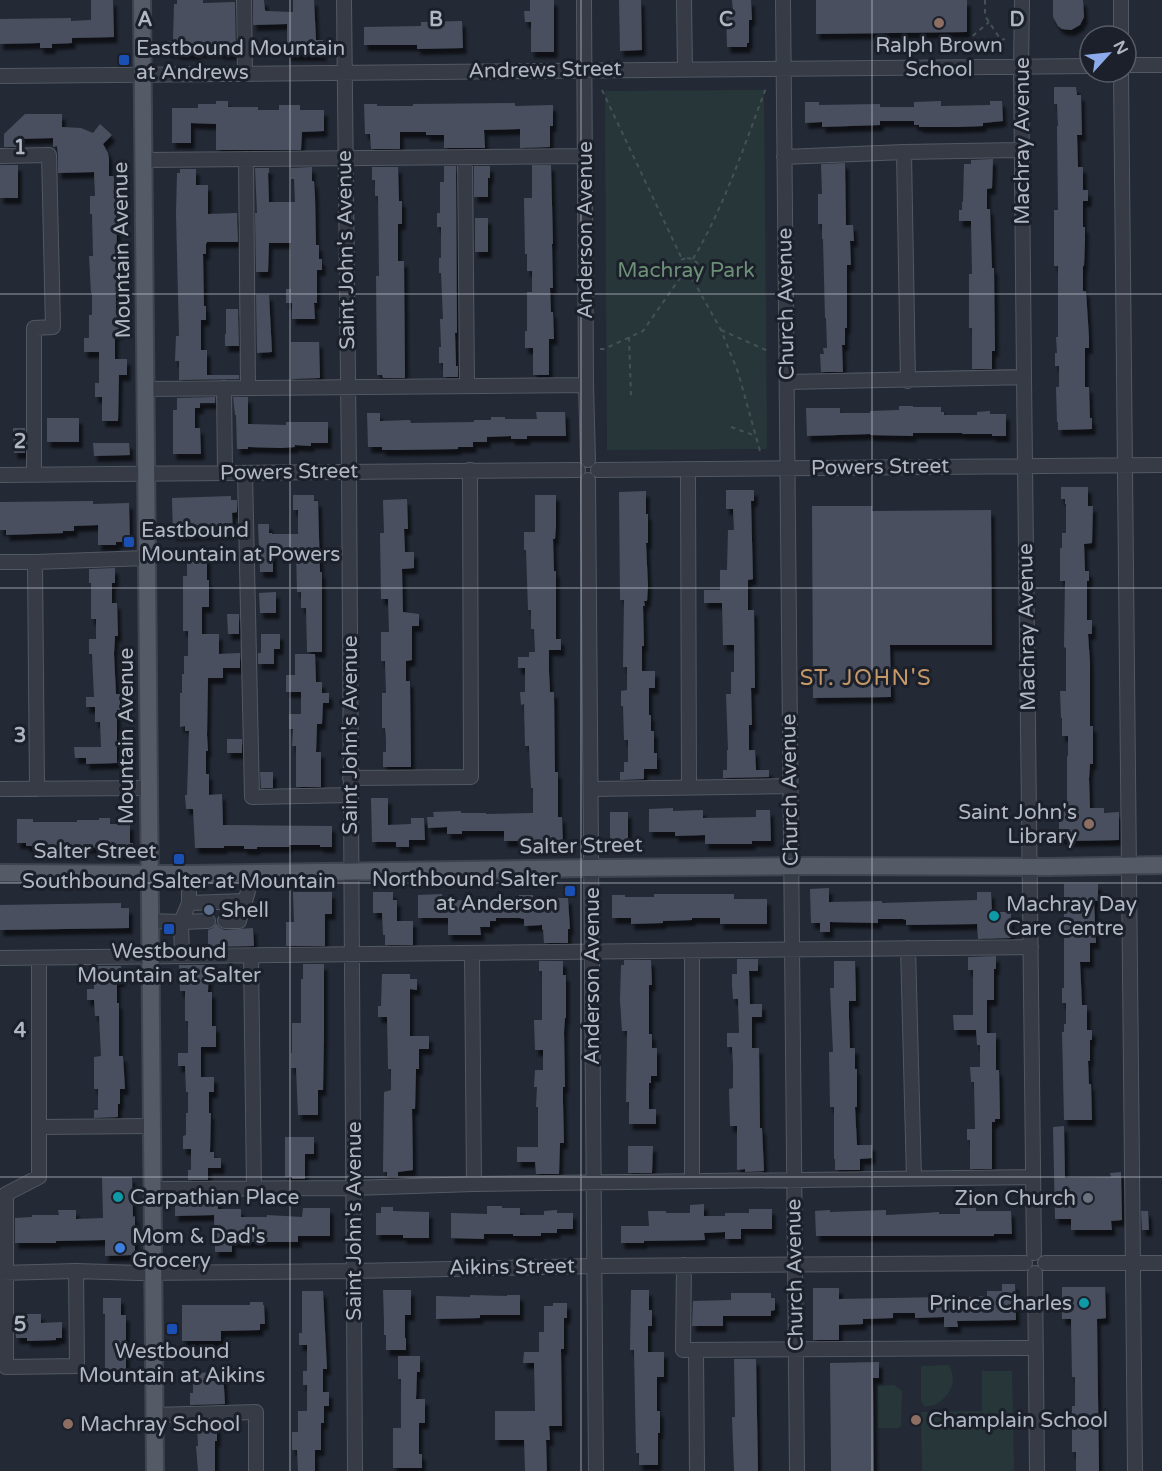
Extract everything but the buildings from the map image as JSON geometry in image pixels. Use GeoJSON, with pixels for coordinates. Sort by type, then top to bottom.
{"type":"FeatureCollection","features":[{"type":"Feature","properties":{"kind":"main road","name":"Mountain Avenue"},"geometry":{"type":"LineString","coordinates":[[142,0],[155,1471]]}},
{"type":"Feature","properties":{"kind":"main road","name":"Salter Street"},"geometry":{"type":"LineString","coordinates":[[0,873],[189,874],[591,868],[1162,865]]}},
{"type":"Feature","properties":{"kind":"street"},"geometry":{"type":"LineString","coordinates":[[244,0],[244,74]]}},
{"type":"Feature","properties":{"kind":"street","name":"Saint John's Avenue"},"geometry":{"type":"LineString","coordinates":[[344,0],[355,1471]]}},
{"type":"Feature","properties":{"kind":"street","name":"Anderson Avenue"},"geometry":{"type":"LineString","coordinates":[[584,0],[596,1471]]}},
{"type":"Feature","properties":{"kind":"street"},"geometry":{"type":"LineString","coordinates":[[684,0],[685,69]]}},
{"type":"Feature","properties":{"kind":"street","name":"Church Avenue"},"geometry":{"type":"LineString","coordinates":[[783,0],[797,1471]]}},
{"type":"Feature","properties":{"kind":"street","name":"Machray Avenue"},"geometry":{"type":"LineString","coordinates":[[1022,0],[1024,377],[1037,1471]]}},
{"type":"Feature","properties":{"kind":"street"},"geometry":{"type":"LineString","coordinates":[[1121,0],[1121,24]]}},
{"type":"Feature","properties":{"kind":"street"},"geometry":{"type":"LineString","coordinates":[[1138,65],[1162,65]]}},
{"type":"Feature","properties":{"kind":"street","name":"Andrews Street"},"geometry":{"type":"LineString","coordinates":[[0,76],[1078,66]]}},
{"type":"Feature","properties":{"kind":"street"},"geometry":{"type":"LineString","coordinates":[[1121,84],[1135,1471]]}},
{"type":"Feature","properties":{"kind":"street"},"geometry":{"type":"LineString","coordinates":[[784,157],[1023,150]]}},
{"type":"Feature","properties":{"kind":"street"},"geometry":{"type":"LineString","coordinates":[[904,152],[908,381]]}},
{"type":"Feature","properties":{"kind":"street"},"geometry":{"type":"LineString","coordinates":[[0,156],[49,155],[53,327],[34,328],[34,475]]}},
{"type":"Feature","properties":{"kind":"street"},"geometry":{"type":"LineString","coordinates":[[143,160],[585,156]]}},
{"type":"Feature","properties":{"kind":"street"},"geometry":{"type":"LineString","coordinates":[[465,157],[467,386]]}},
{"type":"Feature","properties":{"kind":"street"},"geometry":{"type":"LineString","coordinates":[[246,159],[248,388]]}},
{"type":"Feature","properties":{"kind":"street"},"geometry":{"type":"LineString","coordinates":[[787,382],[1024,377]]}},
{"type":"Feature","properties":{"kind":"street"},"geometry":{"type":"LineString","coordinates":[[146,389],[586,385]]}},
{"type":"Feature","properties":{"kind":"street"},"geometry":{"type":"LineString","coordinates":[[224,388],[225,473]]}},
{"type":"Feature","properties":{"kind":"street","name":"Powers Street"},"geometry":{"type":"LineString","coordinates":[[0,475],[1162,465]]}},
{"type":"Feature","properties":{"kind":"street"},"geometry":{"type":"LineString","coordinates":[[688,469],[689,788]]}},
{"type":"Feature","properties":{"kind":"street"},"geometry":{"type":"LineString","coordinates":[[350,778],[471,777],[470,470]]}},
{"type":"Feature","properties":{"kind":"street"},"geometry":{"type":"LineString","coordinates":[[245,473],[252,796],[351,795]]}},
{"type":"Feature","properties":{"kind":"street"},"geometry":{"type":"LineString","coordinates":[[0,562],[147,558]]}},
{"type":"Feature","properties":{"kind":"street"},"geometry":{"type":"LineString","coordinates":[[35,561],[37,789]]}},
{"type":"Feature","properties":{"kind":"street"},"geometry":{"type":"LineString","coordinates":[[591,789],[790,786]]}},
{"type":"Feature","properties":{"kind":"street"},"geometry":{"type":"LineString","coordinates":[[0,789],[149,788]]}},
{"type":"Feature","properties":{"kind":"street"},"geometry":{"type":"LineString","coordinates":[[225,921],[239,921],[249,888],[251,872]]}},
{"type":"Feature","properties":{"kind":"street"},"geometry":{"type":"LineString","coordinates":[[182,956],[181,922],[189,903],[189,874]]}},
{"type":"Feature","properties":{"kind":"street"},"geometry":{"type":"LineString","coordinates":[[189,903],[245,901]]}},
{"type":"Feature","properties":{"kind":"street"},"geometry":{"type":"LineString","coordinates":[[150,921],[208,921]]}},
{"type":"Feature","properties":{"kind":"street"},"geometry":{"type":"LineString","coordinates":[[0,958],[1031,947]]}},
{"type":"Feature","properties":{"kind":"street"},"geometry":{"type":"LineString","coordinates":[[908,948],[914,1178]]}},
{"type":"Feature","properties":{"kind":"street"},"geometry":{"type":"LineString","coordinates":[[692,951],[692,1181]]}},
{"type":"Feature","properties":{"kind":"street"},"geometry":{"type":"LineString","coordinates":[[472,953],[474,1184]]}},
{"type":"Feature","properties":{"kind":"street"},"geometry":{"type":"LineString","coordinates":[[251,956],[254,1189]]}},
{"type":"Feature","properties":{"kind":"street"},"geometry":{"type":"LineString","coordinates":[[39,958],[39,1177],[6,1194],[3,1273],[6,1367],[77,1366],[76,1271]]}},
{"type":"Feature","properties":{"kind":"street"},"geometry":{"type":"LineString","coordinates":[[39,1127],[152,1126]]}},
{"type":"Feature","properties":{"kind":"street"},"geometry":{"type":"LineString","coordinates":[[152,1189],[1033,1177]]}},
{"type":"Feature","properties":{"kind":"street","name":"Aikins Street"},"geometry":{"type":"LineString","coordinates":[[3,1273],[354,1271],[684,1265],[1162,1263]]}},
{"type":"Feature","properties":{"kind":"street"},"geometry":{"type":"LineString","coordinates":[[684,1265],[683,1350],[1036,1348]]}},
{"type":"Feature","properties":{"kind":"street"},"geometry":{"type":"LineString","coordinates":[[696,1350],[697,1471]]}},
{"type":"Feature","properties":{"kind":"street"},"geometry":{"type":"LineString","coordinates":[[154,1415],[256,1412],[256,1471]]}},
{"type":"Feature","properties":{"kind":"path"},"geometry":{"type":"LineString","coordinates":[[985,0],[985,16],[1001,40],[1005,39]]}},
{"type":"Feature","properties":{"kind":"path"},"geometry":{"type":"LineString","coordinates":[[942,67],[942,41],[969,39],[989,22]]}},
{"type":"Feature","properties":{"kind":"path"},"geometry":{"type":"LineString","coordinates":[[693,259],[730,185],[766,88]]}},
{"type":"Feature","properties":{"kind":"path"},"geometry":{"type":"LineString","coordinates":[[602,90],[682,259]]}},
{"type":"Feature","properties":{"kind":"path"},"geometry":{"type":"LineString","coordinates":[[680,278],[678,262],[682,259],[693,259],[697,263],[698,273],[693,280]]}},
{"type":"Feature","properties":{"kind":"path"},"geometry":{"type":"LineString","coordinates":[[680,278],[693,280]]}},
{"type":"Feature","properties":{"kind":"path"},"geometry":{"type":"LineString","coordinates":[[586,348],[604,349],[643,331],[680,278]]}},
{"type":"Feature","properties":{"kind":"path"},"geometry":{"type":"LineString","coordinates":[[693,280],[721,330],[738,372],[760,451]]}},
{"type":"Feature","properties":{"kind":"path"},"geometry":{"type":"LineString","coordinates":[[721,330],[768,351]]}},
{"type":"Feature","properties":{"kind":"path"},"geometry":{"type":"LineString","coordinates":[[629,337],[631,395]]}},
{"type":"Feature","properties":{"kind":"path"},"geometry":{"type":"LineString","coordinates":[[730,427],[756,436]]}},
{"type":"Feature","properties":{"kind":"green space","name":"Machray Park"},"geometry":{"type":"Polygon","coordinates":[[[764,90],[767,449],[607,450],[605,91],[764,90]]]}},
{"type":"Feature","properties":{"kind":"green space"},"geometry":{"type":"Polygon","coordinates":[[[949,1365],[953,1380],[949,1392],[936,1404],[924,1406],[921,1401],[921,1367],[949,1365]]]}},
{"type":"Feature","properties":{"kind":"green space"},"geometry":{"type":"Polygon","coordinates":[[[982,1371],[1012,1371],[1014,1471],[922,1471],[921,1412],[982,1411],[982,1371]]]}},
{"type":"Feature","properties":{"kind":"green space"},"geometry":{"type":"Polygon","coordinates":[[[894,1385],[902,1391],[901,1426],[878,1428],[878,1386],[894,1385]]]}},
{"type":"Feature","properties":{"kind":"place","name":"Ralph Brown School"},"geometry":{"type":"Point","coordinates":[939,23]}},
{"type":"Feature","properties":{"kind":"place","name":"Eastbound Mountain at Andrews"},"geometry":{"type":"Point","coordinates":[124,60]}},
{"type":"Feature","properties":{"kind":"place","name":"Eastbound Mountain at Powers"},"geometry":{"type":"Point","coordinates":[129,542]}},
{"type":"Feature","properties":{"kind":"place","name":"Saint John's Library"},"geometry":{"type":"Point","coordinates":[1089,824]}},
{"type":"Feature","properties":{"kind":"place","name":"Southbound Salter at Mountain"},"geometry":{"type":"Point","coordinates":[179,859]}},
{"type":"Feature","properties":{"kind":"place","name":"Northbound Salter at Anderson"},"geometry":{"type":"Point","coordinates":[570,891]}},
{"type":"Feature","properties":{"kind":"place","name":"Shell"},"geometry":{"type":"Point","coordinates":[209,910]}},
{"type":"Feature","properties":{"kind":"place","name":"Machray Day Care Centre"},"geometry":{"type":"Point","coordinates":[994,916]}},
{"type":"Feature","properties":{"kind":"place","name":"Westbound Mountain at Salter"},"geometry":{"type":"Point","coordinates":[169,929]}},
{"type":"Feature","properties":{"kind":"place","name":"Carpathian Place"},"geometry":{"type":"Point","coordinates":[118,1197]}},
{"type":"Feature","properties":{"kind":"place","name":"Zion Church"},"geometry":{"type":"Point","coordinates":[1088,1198]}},
{"type":"Feature","properties":{"kind":"place","name":"Mom & Dad's Grocery"},"geometry":{"type":"Point","coordinates":[120,1248]}},
{"type":"Feature","properties":{"kind":"place","name":"Prince Charles"},"geometry":{"type":"Point","coordinates":[1084,1303]}},
{"type":"Feature","properties":{"kind":"place","name":"Westbound Mountain at Aikins"},"geometry":{"type":"Point","coordinates":[172,1329]}},
{"type":"Feature","properties":{"kind":"place","name":"Champlain School"},"geometry":{"type":"Point","coordinates":[916,1420]}},
{"type":"Feature","properties":{"kind":"place","name":"Machray School"},"geometry":{"type":"Point","coordinates":[68,1424]}},
{"type":"Feature","properties":{"kind":"district","name":"ST. JOHN'S"},"geometry":{"type":"Point","coordinates":[866,678]}}]}
